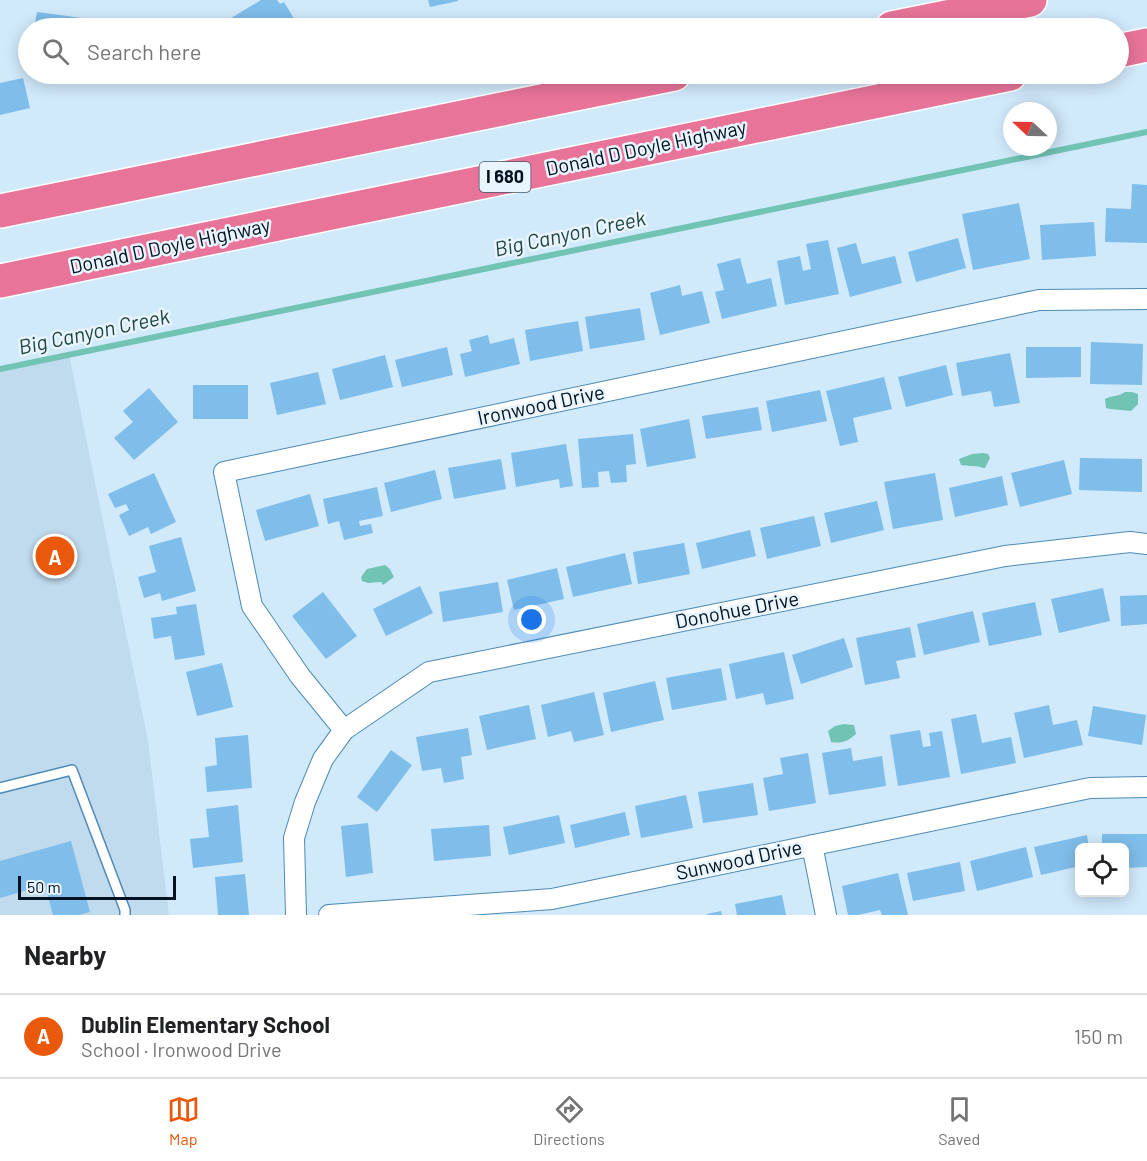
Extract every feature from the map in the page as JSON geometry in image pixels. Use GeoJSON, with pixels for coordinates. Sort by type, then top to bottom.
{"type":"FeatureCollection","features":[{"type":"Feature","properties":{"kind":"highway"},"geometry":{"type":"LineString","coordinates":[[941,18],[1030,0]]}},
{"type":"Feature","properties":{"kind":"highway"},"geometry":{"type":"LineString","coordinates":[[1129,49],[1147,45]]}},
{"type":"Feature","properties":{"kind":"highway"},"geometry":{"type":"LineString","coordinates":[[0,212],[625,84]]}},
{"type":"Feature","properties":{"kind":"highway","name":"Donald D Doyle Highway"},"geometry":{"type":"LineString","coordinates":[[0,280],[961,84]]}},
{"type":"Feature","properties":{"kind":"street","name":"Ironwood Drive"},"geometry":{"type":"LineString","coordinates":[[344,730],[300,676],[252,606],[224,472],[1039,300],[1147,299]]}},
{"type":"Feature","properties":{"kind":"street","name":"Donohue Drive"},"geometry":{"type":"LineString","coordinates":[[296,915],[294,838],[305,802],[323,759],[344,730],[429,672],[1005,556],[1131,542],[1147,544]]}},
{"type":"Feature","properties":{"kind":"street","name":"Sunwood Drive"},"geometry":{"type":"LineString","coordinates":[[329,915],[553,907],[812,844],[1090,788],[1147,787]]}},
{"type":"Feature","properties":{"kind":"street"},"geometry":{"type":"LineString","coordinates":[[812,844],[826,915]]}},
{"type":"Feature","properties":{"kind":"lane"},"geometry":{"type":"LineString","coordinates":[[0,788],[72,770],[125,915]]}},
{"type":"Feature","properties":{"kind":"shaded area"},"geometry":{"type":"Polygon","coordinates":[[[69,355],[148,741],[169,915],[0,915],[0,370],[69,355]]]}},
{"type":"Feature","properties":{"kind":"shaded area"},"geometry":{"type":"Polygon","coordinates":[[[1125,392],[1138,394],[1138,404],[1131,411],[1106,408],[1105,399],[1125,392]]]}},
{"type":"Feature","properties":{"kind":"shaded area"},"geometry":{"type":"Polygon","coordinates":[[[983,453],[988,454],[990,458],[985,468],[961,465],[959,459],[983,453]]]}},
{"type":"Feature","properties":{"kind":"shaded area"},"geometry":{"type":"Polygon","coordinates":[[[385,565],[394,577],[383,585],[381,582],[362,581],[361,577],[367,569],[385,565]]]}},
{"type":"Feature","properties":{"kind":"shaded area"},"geometry":{"type":"Polygon","coordinates":[[[844,724],[854,725],[856,734],[845,741],[831,742],[828,731],[844,724]]]}},
{"type":"Feature","properties":{"kind":"building"},"geometry":{"type":"Polygon","coordinates":[[[261,0],[277,0],[280,4],[284,2],[294,18],[231,18],[261,0]]]}},
{"type":"Feature","properties":{"kind":"building"},"geometry":{"type":"Polygon","coordinates":[[[428,0],[458,0],[458,1],[430,7],[428,0]]]}},
{"type":"Feature","properties":{"kind":"building"},"geometry":{"type":"Polygon","coordinates":[[[37,12],[82,18],[36,18],[37,12]]]}},
{"type":"Feature","properties":{"kind":"building"},"geometry":{"type":"Polygon","coordinates":[[[18,79],[18,84],[24,84],[30,108],[0,115],[0,83],[18,79]]]}},
{"type":"Feature","properties":{"kind":"building"},"geometry":{"type":"Polygon","coordinates":[[[1132,184],[1147,185],[1147,243],[1105,242],[1106,208],[1131,209],[1132,184]]]}},
{"type":"Feature","properties":{"kind":"building"},"geometry":{"type":"Polygon","coordinates":[[[1019,203],[1030,259],[973,270],[962,214],[1019,203]]]}},
{"type":"Feature","properties":{"kind":"building"},"geometry":{"type":"Polygon","coordinates":[[[1094,222],[1096,256],[1042,260],[1040,225],[1094,222]]]}},
{"type":"Feature","properties":{"kind":"building"},"geometry":{"type":"Polygon","coordinates":[[[958,238],[966,268],[916,282],[908,252],[958,238]]]}},
{"type":"Feature","properties":{"kind":"building"},"geometry":{"type":"Polygon","coordinates":[[[828,240],[839,294],[785,305],[777,261],[800,256],[803,271],[811,269],[806,244],[828,240]]]}},
{"type":"Feature","properties":{"kind":"building"},"geometry":{"type":"Polygon","coordinates":[[[856,243],[862,264],[895,256],[902,283],[850,297],[837,248],[856,243]]]}},
{"type":"Feature","properties":{"kind":"building"},"geometry":{"type":"Polygon","coordinates":[[[740,258],[747,284],[771,278],[777,306],[722,319],[715,292],[724,290],[717,264],[740,258]]]}},
{"type":"Feature","properties":{"kind":"building"},"geometry":{"type":"Polygon","coordinates":[[[680,285],[682,296],[702,291],[710,323],[660,335],[650,293],[680,285]]]}},
{"type":"Feature","properties":{"kind":"building"},"geometry":{"type":"Polygon","coordinates":[[[640,308],[645,340],[590,349],[585,317],[640,308]]]}},
{"type":"Feature","properties":{"kind":"building"},"geometry":{"type":"Polygon","coordinates":[[[578,321],[583,351],[530,361],[525,330],[578,321]]]}},
{"type":"Feature","properties":{"kind":"building"},"geometry":{"type":"Polygon","coordinates":[[[488,335],[490,344],[514,338],[520,364],[465,377],[460,354],[472,351],[469,340],[488,335]]]}},
{"type":"Feature","properties":{"kind":"building"},"geometry":{"type":"Polygon","coordinates":[[[1091,342],[1143,344],[1142,385],[1090,384],[1091,342]]]}},
{"type":"Feature","properties":{"kind":"building"},"geometry":{"type":"Polygon","coordinates":[[[447,347],[453,375],[402,387],[395,360],[447,347]]]}},
{"type":"Feature","properties":{"kind":"building"},"geometry":{"type":"Polygon","coordinates":[[[1026,347],[1081,347],[1081,377],[1026,378],[1026,347]]]}},
{"type":"Feature","properties":{"kind":"building"},"geometry":{"type":"Polygon","coordinates":[[[1010,353],[1020,403],[994,407],[991,391],[962,396],[956,363],[1010,353]]]}},
{"type":"Feature","properties":{"kind":"building"},"geometry":{"type":"Polygon","coordinates":[[[385,355],[393,387],[340,400],[332,369],[385,355]]]}},
{"type":"Feature","properties":{"kind":"building"},"geometry":{"type":"Polygon","coordinates":[[[946,365],[953,395],[906,407],[898,377],[946,365]]]}},
{"type":"Feature","properties":{"kind":"building"},"geometry":{"type":"Polygon","coordinates":[[[318,372],[326,404],[277,415],[270,383],[318,372]]]}},
{"type":"Feature","properties":{"kind":"building"},"geometry":{"type":"Polygon","coordinates":[[[884,377],[892,409],[853,418],[858,442],[840,446],[826,391],[884,377]]]}},
{"type":"Feature","properties":{"kind":"building"},"geometry":{"type":"Polygon","coordinates":[[[193,385],[248,385],[248,419],[193,419],[193,385]]]}},
{"type":"Feature","properties":{"kind":"building"},"geometry":{"type":"Polygon","coordinates":[[[149,388],[178,422],[134,460],[114,438],[133,422],[123,411],[149,388]]]}},
{"type":"Feature","properties":{"kind":"building"},"geometry":{"type":"Polygon","coordinates":[[[820,390],[827,421],[772,432],[766,401],[820,390]]]}},
{"type":"Feature","properties":{"kind":"building"},"geometry":{"type":"Polygon","coordinates":[[[758,407],[762,430],[706,439],[702,416],[758,407]]]}},
{"type":"Feature","properties":{"kind":"building"},"geometry":{"type":"Polygon","coordinates":[[[689,419],[696,458],[647,467],[640,429],[689,419]]]}},
{"type":"Feature","properties":{"kind":"building"},"geometry":{"type":"Polygon","coordinates":[[[633,434],[636,464],[626,465],[627,482],[611,483],[609,471],[598,472],[599,487],[582,488],[578,439],[633,434]]]}},
{"type":"Feature","properties":{"kind":"building"},"geometry":{"type":"Polygon","coordinates":[[[566,444],[573,486],[560,488],[559,479],[516,487],[511,453],[566,444]]]}},
{"type":"Feature","properties":{"kind":"building"},"geometry":{"type":"Polygon","coordinates":[[[1080,458],[1142,459],[1142,492],[1079,490],[1080,458]]]}},
{"type":"Feature","properties":{"kind":"building"},"geometry":{"type":"Polygon","coordinates":[[[501,459],[506,489],[454,499],[448,468],[501,459]]]}},
{"type":"Feature","properties":{"kind":"building"},"geometry":{"type":"Polygon","coordinates":[[[1064,460],[1072,494],[1020,507],[1011,473],[1064,460]]]}},
{"type":"Feature","properties":{"kind":"building"},"geometry":{"type":"Polygon","coordinates":[[[435,470],[442,499],[391,512],[384,483],[435,470]]]}},
{"type":"Feature","properties":{"kind":"building"},"geometry":{"type":"Polygon","coordinates":[[[154,473],[176,522],[151,534],[148,527],[129,536],[119,515],[129,510],[126,504],[115,508],[108,494],[154,473]]]}},
{"type":"Feature","properties":{"kind":"building"},"geometry":{"type":"Polygon","coordinates":[[[935,473],[943,520],[893,529],[884,482],[935,473]]]}},
{"type":"Feature","properties":{"kind":"building"},"geometry":{"type":"Polygon","coordinates":[[[1002,476],[1008,505],[955,517],[949,488],[1002,476]]]}},
{"type":"Feature","properties":{"kind":"building"},"geometry":{"type":"Polygon","coordinates":[[[377,487],[383,516],[359,521],[360,526],[371,524],[373,533],[344,540],[339,521],[328,524],[323,499],[377,487]]]}},
{"type":"Feature","properties":{"kind":"building"},"geometry":{"type":"Polygon","coordinates":[[[310,494],[319,526],[265,541],[256,510],[310,494]]]}},
{"type":"Feature","properties":{"kind":"building"},"geometry":{"type":"Polygon","coordinates":[[[877,501],[884,530],[831,543],[824,513],[877,501]]]}},
{"type":"Feature","properties":{"kind":"building"},"geometry":{"type":"Polygon","coordinates":[[[814,516],[821,546],[767,559],[760,528],[814,516]]]}},
{"type":"Feature","properties":{"kind":"building"},"geometry":{"type":"Polygon","coordinates":[[[750,530],[756,556],[702,569],[696,543],[750,530]]]}},
{"type":"Feature","properties":{"kind":"building"},"geometry":{"type":"Polygon","coordinates":[[[181,537],[196,591],[162,601],[160,593],[144,598],[138,577],[156,572],[149,546],[181,537]]]}},
{"type":"Feature","properties":{"kind":"building"},"geometry":{"type":"Polygon","coordinates":[[[684,543],[690,574],[638,584],[633,552],[684,543]]]}},
{"type":"Feature","properties":{"kind":"building"},"geometry":{"type":"Polygon","coordinates":[[[625,553],[632,584],[573,597],[566,567],[625,553]]]}},
{"type":"Feature","properties":{"kind":"building"},"geometry":{"type":"Polygon","coordinates":[[[557,568],[564,599],[514,610],[507,580],[557,568]]]}},
{"type":"Feature","properties":{"kind":"building"},"geometry":{"type":"Polygon","coordinates":[[[498,582],[503,612],[443,622],[439,592],[498,582]]]}},
{"type":"Feature","properties":{"kind":"building"},"geometry":{"type":"Polygon","coordinates":[[[420,586],[433,613],[386,636],[373,609],[420,586]]]}},
{"type":"Feature","properties":{"kind":"building"},"geometry":{"type":"Polygon","coordinates":[[[1103,588],[1110,621],[1059,633],[1051,599],[1103,588]]]}},
{"type":"Feature","properties":{"kind":"building"},"geometry":{"type":"Polygon","coordinates":[[[323,592],[357,636],[326,659],[292,616],[323,592]]]}},
{"type":"Feature","properties":{"kind":"building"},"geometry":{"type":"Polygon","coordinates":[[[1147,595],[1147,624],[1121,626],[1120,596],[1147,595]]]}},
{"type":"Feature","properties":{"kind":"building"},"geometry":{"type":"Polygon","coordinates":[[[1035,602],[1042,635],[989,646],[982,613],[1035,602]]]}},
{"type":"Feature","properties":{"kind":"building"},"geometry":{"type":"Polygon","coordinates":[[[196,604],[205,655],[175,660],[171,636],[154,639],[151,618],[177,614],[176,607],[196,604]]]}},
{"type":"Feature","properties":{"kind":"building"},"geometry":{"type":"Polygon","coordinates":[[[973,611],[980,642],[924,655],[917,624],[973,611]]]}},
{"type":"Feature","properties":{"kind":"building"},"geometry":{"type":"Polygon","coordinates":[[[910,627],[916,657],[896,661],[900,678],[865,685],[856,638],[910,627]]]}},
{"type":"Feature","properties":{"kind":"building"},"geometry":{"type":"Polygon","coordinates":[[[844,638],[853,667],[801,684],[792,655],[844,638]]]}},
{"type":"Feature","properties":{"kind":"building"},"geometry":{"type":"Polygon","coordinates":[[[784,652],[794,699],[766,705],[763,693],[736,699],[729,664],[784,652]]]}},
{"type":"Feature","properties":{"kind":"building"},"geometry":{"type":"Polygon","coordinates":[[[222,663],[233,707],[197,716],[186,672],[222,663]]]}},
{"type":"Feature","properties":{"kind":"building"},"geometry":{"type":"Polygon","coordinates":[[[721,668],[727,700],[672,710],[666,678],[721,668]]]}},
{"type":"Feature","properties":{"kind":"building"},"geometry":{"type":"Polygon","coordinates":[[[655,681],[664,720],[611,732],[603,693],[655,681]]]}},
{"type":"Feature","properties":{"kind":"building"},"geometry":{"type":"Polygon","coordinates":[[[594,692],[604,735],[574,742],[571,731],[548,737],[541,705],[594,692]]]}},
{"type":"Feature","properties":{"kind":"building"},"geometry":{"type":"Polygon","coordinates":[[[529,705],[536,739],[487,750],[479,716],[529,705]]]}},
{"type":"Feature","properties":{"kind":"building"},"geometry":{"type":"Polygon","coordinates":[[[1049,705],[1053,725],[1077,720],[1083,745],[1024,758],[1014,713],[1049,705]]]}},
{"type":"Feature","properties":{"kind":"building"},"geometry":{"type":"Polygon","coordinates":[[[1093,706],[1146,715],[1142,745],[1088,736],[1093,706]]]}},
{"type":"Feature","properties":{"kind":"building"},"geometry":{"type":"Polygon","coordinates":[[[976,714],[982,743],[1011,737],[1016,763],[961,774],[951,719],[976,714]]]}},
{"type":"Feature","properties":{"kind":"building"},"geometry":{"type":"Polygon","coordinates":[[[468,728],[472,755],[461,757],[464,779],[444,783],[441,768],[422,771],[416,737],[468,728]]]}},
{"type":"Feature","properties":{"kind":"building"},"geometry":{"type":"Polygon","coordinates":[[[920,730],[923,747],[931,746],[929,733],[942,731],[950,777],[898,786],[890,735],[920,730]]]}},
{"type":"Feature","properties":{"kind":"building"},"geometry":{"type":"Polygon","coordinates":[[[248,735],[252,788],[207,792],[205,767],[217,765],[215,738],[248,735]]]}},
{"type":"Feature","properties":{"kind":"building"},"geometry":{"type":"Polygon","coordinates":[[[851,748],[853,761],[882,756],[886,786],[829,795],[822,753],[851,748]]]}},
{"type":"Feature","properties":{"kind":"building"},"geometry":{"type":"Polygon","coordinates":[[[391,750],[412,765],[377,812],[357,797],[391,750]]]}},
{"type":"Feature","properties":{"kind":"building"},"geometry":{"type":"Polygon","coordinates":[[[808,753],[816,803],[769,811],[763,778],[783,774],[780,758],[808,753]]]}},
{"type":"Feature","properties":{"kind":"building"},"geometry":{"type":"Polygon","coordinates":[[[753,783],[758,815],[703,823],[698,792],[753,783]]]}},
{"type":"Feature","properties":{"kind":"building"},"geometry":{"type":"Polygon","coordinates":[[[686,795],[693,828],[641,838],[635,806],[686,795]]]}},
{"type":"Feature","properties":{"kind":"building"},"geometry":{"type":"Polygon","coordinates":[[[238,805],[243,862],[193,868],[190,839],[209,837],[206,809],[238,805]]]}},
{"type":"Feature","properties":{"kind":"building"},"geometry":{"type":"Polygon","coordinates":[[[625,812],[630,835],[575,848],[570,825],[625,812]]]}},
{"type":"Feature","properties":{"kind":"building"},"geometry":{"type":"Polygon","coordinates":[[[559,815],[565,843],[509,855],[503,827],[559,815]]]}},
{"type":"Feature","properties":{"kind":"building"},"geometry":{"type":"Polygon","coordinates":[[[368,823],[373,873],[346,877],[341,826],[368,823]]]}},
{"type":"Feature","properties":{"kind":"building"},"geometry":{"type":"Polygon","coordinates":[[[489,825],[491,856],[434,861],[431,829],[489,825]]]}},
{"type":"Feature","properties":{"kind":"building"},"geometry":{"type":"Polygon","coordinates":[[[1102,834],[1147,834],[1147,867],[1129,868],[1129,843],[1102,843],[1102,834]]]}},
{"type":"Feature","properties":{"kind":"building"},"geometry":{"type":"Polygon","coordinates":[[[1087,835],[1088,843],[1075,843],[1075,867],[1041,875],[1034,847],[1087,835]]]}},
{"type":"Feature","properties":{"kind":"building"},"geometry":{"type":"Polygon","coordinates":[[[71,841],[90,912],[79,915],[53,915],[45,885],[0,898],[0,861],[71,841]]]}},
{"type":"Feature","properties":{"kind":"building"},"geometry":{"type":"Polygon","coordinates":[[[1026,847],[1033,877],[977,891],[970,861],[1026,847]]]}},
{"type":"Feature","properties":{"kind":"building"},"geometry":{"type":"Polygon","coordinates":[[[960,862],[965,891],[913,901],[907,873],[960,862]]]}},
{"type":"Feature","properties":{"kind":"building"},"geometry":{"type":"Polygon","coordinates":[[[898,873],[908,915],[882,915],[880,910],[848,915],[842,886],[898,873]]]}},
{"type":"Feature","properties":{"kind":"building"},"geometry":{"type":"Polygon","coordinates":[[[245,874],[249,915],[218,915],[215,877],[245,874]]]}},
{"type":"Feature","properties":{"kind":"building"},"geometry":{"type":"Polygon","coordinates":[[[782,895],[786,915],[737,915],[735,904],[782,895]]]}},
{"type":"Feature","properties":{"kind":"building"},"geometry":{"type":"Polygon","coordinates":[[[721,911],[722,915],[707,915],[707,914],[721,911]]]}},
{"type":"Feature","properties":{"kind":"waterway","name":"Big Canyon Creek"},"geometry":{"type":"LineString","coordinates":[[0,369],[1147,132]]}},
{"type":"Feature","properties":{"kind":"place","name":"Dublin Elementary School"},"geometry":{"type":"Point","coordinates":[55,556]}}]}
